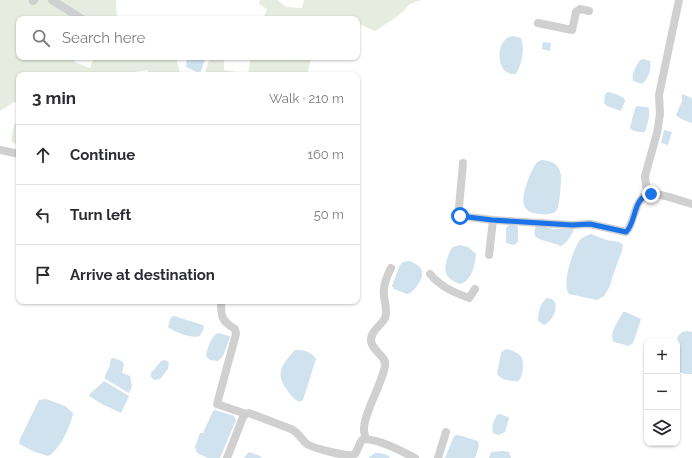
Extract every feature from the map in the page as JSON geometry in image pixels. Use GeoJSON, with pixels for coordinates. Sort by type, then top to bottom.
{"type":"FeatureCollection","features":[{"type":"Feature","properties":{"kind":"street"},"geometry":{"type":"LineString","coordinates":[[52,0],[77,16]]}},
{"type":"Feature","properties":{"kind":"street"},"geometry":{"type":"LineString","coordinates":[[649,194],[645,176],[657,133],[660,114],[659,95],[679,0]]}},
{"type":"Feature","properties":{"kind":"street"},"geometry":{"type":"LineString","coordinates":[[538,24],[572,30],[576,12],[580,9],[589,12]]}},
{"type":"Feature","properties":{"kind":"street"},"geometry":{"type":"LineString","coordinates":[[0,150],[16,153]]}},
{"type":"Feature","properties":{"kind":"street"},"geometry":{"type":"LineString","coordinates":[[464,163],[459,207],[460,216],[492,220],[572,225],[590,224],[626,232],[630,228],[641,199],[649,194],[656,194],[692,204]]}},
{"type":"Feature","properties":{"kind":"street"},"geometry":{"type":"LineString","coordinates":[[489,255],[492,220]]}},
{"type":"Feature","properties":{"kind":"street"},"geometry":{"type":"LineString","coordinates":[[366,439],[364,431],[366,419],[386,365],[384,360],[372,346],[371,338],[386,318],[383,289],[386,277],[391,268]]}},
{"type":"Feature","properties":{"kind":"street"},"geometry":{"type":"LineString","coordinates":[[430,274],[437,282],[450,291],[468,298],[475,289]]}},
{"type":"Feature","properties":{"kind":"street"},"geometry":{"type":"LineString","coordinates":[[221,304],[222,318],[226,324],[235,329],[236,334],[217,404],[246,414],[249,413],[291,429],[299,434],[307,444],[322,450],[350,456],[355,454],[362,440],[366,439],[386,444],[415,458]]}},
{"type":"Feature","properties":{"kind":"street"},"geometry":{"type":"LineString","coordinates":[[228,458],[243,417],[246,414]]}},
{"type":"Feature","properties":{"kind":"street"},"geometry":{"type":"LineString","coordinates":[[438,458],[446,432]]}},
{"type":"Feature","properties":{"kind":"street"},"geometry":{"type":"LineString","coordinates":[[319,458],[322,450]]}},
{"type":"Feature","properties":{"kind":"shaded area"},"geometry":{"type":"Polygon","coordinates":[[[0,0],[28,0],[31,2],[34,0],[116,0],[117,16],[16,16],[16,60],[75,60],[74,62],[90,68],[93,60],[177,60],[180,72],[149,72],[147,70],[135,72],[16,72],[16,102],[14,102],[0,111],[0,0]]]}},
{"type":"Feature","properties":{"kind":"shaded area"},"geometry":{"type":"Polygon","coordinates":[[[260,0],[277,0],[286,7],[302,8],[304,0],[421,0],[410,4],[398,16],[375,31],[360,24],[360,16],[264,16],[267,9],[259,4],[260,0]]]}},
{"type":"Feature","properties":{"kind":"shaded area"},"geometry":{"type":"Polygon","coordinates":[[[209,60],[224,60],[224,70],[236,72],[205,72],[209,60]]]}},
{"type":"Feature","properties":{"kind":"shaded area"},"geometry":{"type":"Polygon","coordinates":[[[250,60],[310,60],[308,72],[248,72],[250,60]]]}},
{"type":"Feature","properties":{"kind":"shaded area"},"geometry":{"type":"Polygon","coordinates":[[[16,123],[16,145],[11,141],[14,125],[16,123]]]}},
{"type":"Feature","properties":{"kind":"water"},"geometry":{"type":"Polygon","coordinates":[[[513,36],[521,38],[523,48],[520,66],[516,74],[505,71],[500,61],[500,49],[502,44],[507,38],[513,36]]]}},
{"type":"Feature","properties":{"kind":"water"},"geometry":{"type":"Polygon","coordinates":[[[543,42],[551,43],[550,51],[542,49],[543,42]]]}},
{"type":"Feature","properties":{"kind":"water"},"geometry":{"type":"Polygon","coordinates":[[[644,59],[650,61],[650,70],[648,77],[642,84],[633,81],[633,75],[634,70],[640,60],[644,59]]]}},
{"type":"Feature","properties":{"kind":"water"},"geometry":{"type":"Polygon","coordinates":[[[187,60],[205,60],[201,71],[197,72],[186,67],[187,60]]]}},
{"type":"Feature","properties":{"kind":"water"},"geometry":{"type":"Polygon","coordinates":[[[608,92],[624,98],[625,101],[621,111],[607,106],[604,103],[605,94],[608,92]]]}},
{"type":"Feature","properties":{"kind":"water"},"geometry":{"type":"Polygon","coordinates":[[[682,94],[692,98],[692,123],[681,119],[676,115],[682,101],[682,94]]]}},
{"type":"Feature","properties":{"kind":"water"},"geometry":{"type":"Polygon","coordinates":[[[637,106],[647,107],[649,109],[649,118],[645,132],[635,131],[630,128],[635,108],[637,106]]]}},
{"type":"Feature","properties":{"kind":"water"},"geometry":{"type":"Polygon","coordinates":[[[664,130],[672,132],[668,145],[661,143],[664,130]]]}},
{"type":"Feature","properties":{"kind":"water"},"geometry":{"type":"Polygon","coordinates":[[[542,160],[555,164],[559,169],[561,176],[560,195],[557,209],[551,214],[536,214],[529,211],[525,207],[523,200],[527,182],[532,171],[537,162],[542,160]]]}},
{"type":"Feature","properties":{"kind":"water"},"geometry":{"type":"Polygon","coordinates":[[[510,224],[516,225],[518,228],[518,241],[513,245],[506,243],[506,228],[510,224]]]}},
{"type":"Feature","properties":{"kind":"water"},"geometry":{"type":"Polygon","coordinates":[[[536,225],[554,229],[573,228],[574,230],[567,242],[561,246],[536,237],[536,225]]]}},
{"type":"Feature","properties":{"kind":"water"},"geometry":{"type":"Polygon","coordinates":[[[591,234],[606,240],[619,242],[623,245],[610,286],[604,296],[597,300],[569,294],[566,283],[569,267],[577,245],[585,236],[591,234]]]}},
{"type":"Feature","properties":{"kind":"water"},"geometry":{"type":"Polygon","coordinates":[[[460,245],[468,247],[476,254],[474,267],[470,276],[460,284],[449,278],[445,270],[445,265],[451,249],[460,245]]]}},
{"type":"Feature","properties":{"kind":"water"},"geometry":{"type":"Polygon","coordinates":[[[410,261],[420,268],[422,274],[420,281],[413,291],[407,294],[394,289],[392,286],[400,265],[403,262],[410,261]]]}},
{"type":"Feature","properties":{"kind":"water"},"geometry":{"type":"Polygon","coordinates":[[[547,298],[552,299],[556,306],[554,315],[548,323],[544,325],[538,321],[538,315],[541,305],[547,298]]]}},
{"type":"Feature","properties":{"kind":"water"},"geometry":{"type":"Polygon","coordinates":[[[623,312],[641,319],[633,343],[629,346],[614,342],[612,339],[613,331],[623,312]]]}},
{"type":"Feature","properties":{"kind":"water"},"geometry":{"type":"Polygon","coordinates":[[[174,316],[203,325],[204,328],[200,336],[188,336],[168,327],[171,317],[174,316]]]}},
{"type":"Feature","properties":{"kind":"water"},"geometry":{"type":"Polygon","coordinates":[[[682,332],[692,332],[692,374],[680,372],[680,338],[678,338],[682,332]]]}},
{"type":"Feature","properties":{"kind":"water"},"geometry":{"type":"Polygon","coordinates":[[[218,333],[230,337],[223,356],[218,361],[210,360],[206,356],[207,350],[211,340],[218,333]]]}},
{"type":"Feature","properties":{"kind":"water"},"geometry":{"type":"Polygon","coordinates":[[[508,349],[522,357],[523,368],[519,381],[507,380],[501,378],[497,374],[501,353],[508,349]]]}},
{"type":"Feature","properties":{"kind":"water"},"geometry":{"type":"Polygon","coordinates":[[[295,350],[301,350],[312,354],[316,359],[303,400],[299,402],[291,396],[281,379],[281,369],[286,360],[295,350]]]}},
{"type":"Feature","properties":{"kind":"water"},"geometry":{"type":"Polygon","coordinates":[[[113,358],[122,361],[124,364],[122,373],[130,376],[132,386],[129,393],[105,379],[111,359],[113,358]]]}},
{"type":"Feature","properties":{"kind":"water"},"geometry":{"type":"Polygon","coordinates":[[[165,360],[169,362],[168,369],[160,379],[154,380],[151,377],[151,373],[161,361],[165,360]]]}},
{"type":"Feature","properties":{"kind":"water"},"geometry":{"type":"Polygon","coordinates":[[[104,381],[129,396],[121,413],[89,396],[104,381]]]}},
{"type":"Feature","properties":{"kind":"water"},"geometry":{"type":"Polygon","coordinates":[[[46,399],[65,406],[73,413],[70,424],[61,443],[48,456],[35,452],[19,444],[39,400],[46,399]]]}},
{"type":"Feature","properties":{"kind":"water"},"geometry":{"type":"Polygon","coordinates":[[[215,410],[234,416],[236,420],[220,458],[208,458],[197,453],[195,447],[200,433],[203,433],[213,411],[215,410]]]}},
{"type":"Feature","properties":{"kind":"water"},"geometry":{"type":"Polygon","coordinates":[[[500,414],[509,418],[505,432],[499,435],[493,433],[492,428],[497,415],[500,414]]]}},
{"type":"Feature","properties":{"kind":"water"},"geometry":{"type":"Polygon","coordinates":[[[457,435],[478,441],[479,446],[475,458],[445,458],[454,436],[457,435]]]}},
{"type":"Feature","properties":{"kind":"water"},"geometry":{"type":"Polygon","coordinates":[[[249,452],[260,456],[262,458],[244,458],[249,452]]]}},
{"type":"Feature","properties":{"kind":"water"},"geometry":{"type":"Polygon","coordinates":[[[491,452],[509,452],[511,458],[489,458],[491,452]]]}},
{"type":"Feature","properties":{"kind":"water"},"geometry":{"type":"Polygon","coordinates":[[[375,453],[385,454],[390,458],[368,458],[375,453]]]}},
{"type":"Feature","properties":{"kind":"route"},"geometry":{"type":"LineString","coordinates":[[460,216],[492,220],[572,225],[590,224],[626,232],[630,228],[641,199],[645,195],[651,194]]}}]}
